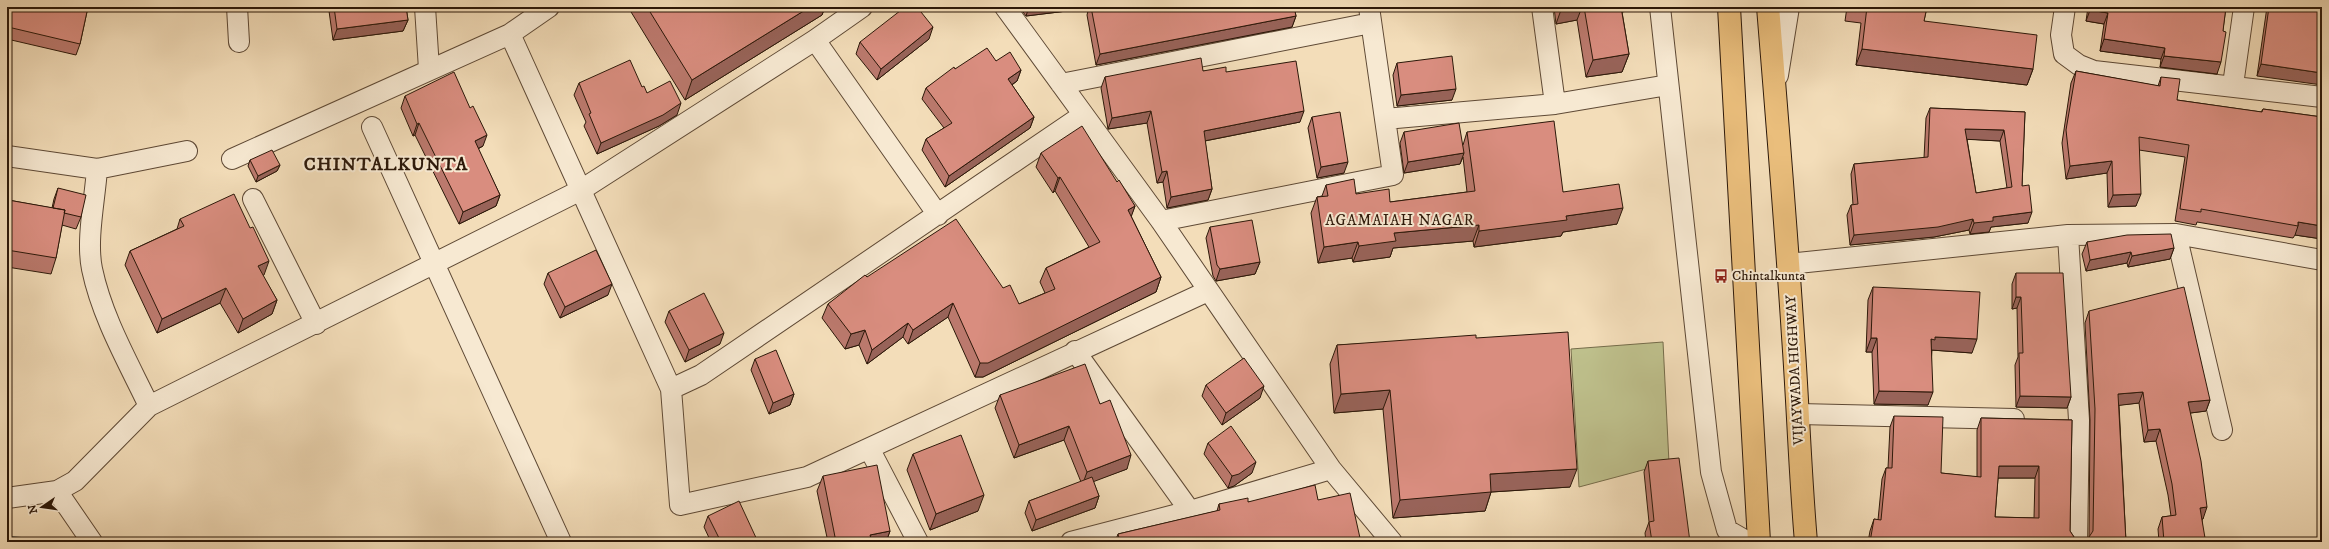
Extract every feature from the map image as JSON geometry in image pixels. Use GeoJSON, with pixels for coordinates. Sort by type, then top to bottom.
{"type":"FeatureCollection","features":[{"type":"Feature","properties":{"kind":"highway"},"geometry":{"type":"LineString","coordinates":[[1729,7],[1759,542]]}},
{"type":"Feature","properties":{"kind":"highway","name":"VIJAYWADA HIGHWAY"},"geometry":{"type":"LineString","coordinates":[[1768,7],[1788,264],[1798,414],[1799,460],[1806,542]]}},
{"type":"Feature","properties":{"kind":"street"},"geometry":{"type":"LineString","coordinates":[[237,7],[239,42]]}},
{"type":"Feature","properties":{"kind":"street"},"geometry":{"type":"LineString","coordinates":[[424,7],[429,69]]}},
{"type":"Feature","properties":{"kind":"street"},"geometry":{"type":"LineString","coordinates":[[232,159],[429,69],[510,34],[549,7]]}},
{"type":"Feature","properties":{"kind":"street"},"geometry":{"type":"LineString","coordinates":[[7,498],[57,491],[75,481],[149,406],[436,264],[581,190],[815,40],[862,7]]}},
{"type":"Feature","properties":{"kind":"street"},"geometry":{"type":"LineString","coordinates":[[1005,7],[1161,221],[1331,469],[1392,542]]}},
{"type":"Feature","properties":{"kind":"street"},"geometry":{"type":"LineString","coordinates":[[1542,7],[1555,104]]}},
{"type":"Feature","properties":{"kind":"street"},"geometry":{"type":"LineString","coordinates":[[1660,7],[1711,472],[1727,530],[1748,542]]}},
{"type":"Feature","properties":{"kind":"street"},"geometry":{"type":"LineString","coordinates":[[1775,92],[1788,7]]}},
{"type":"Feature","properties":{"kind":"street"},"geometry":{"type":"LineString","coordinates":[[2065,7],[2061,35],[2064,54],[2079,65],[2094,71],[2233,85],[2322,97]]}},
{"type":"Feature","properties":{"kind":"street"},"geometry":{"type":"LineString","coordinates":[[2233,85],[2244,7]]}},
{"type":"Feature","properties":{"kind":"street"},"geometry":{"type":"LineString","coordinates":[[1061,84],[1370,15],[1393,175],[1161,221]]}},
{"type":"Feature","properties":{"kind":"street"},"geometry":{"type":"LineString","coordinates":[[510,34],[671,389],[680,505],[807,477],[870,450],[1075,351],[1208,291]]}},
{"type":"Feature","properties":{"kind":"street"},"geometry":{"type":"LineString","coordinates":[[815,40],[938,215]]}},
{"type":"Feature","properties":{"kind":"street"},"geometry":{"type":"LineString","coordinates":[[1385,119],[1555,104],[1668,85]]}},
{"type":"Feature","properties":{"kind":"street"},"geometry":{"type":"LineString","coordinates":[[671,389],[701,375],[1083,115]]}},
{"type":"Feature","properties":{"kind":"street"},"geometry":{"type":"LineString","coordinates":[[372,127],[436,264],[561,542]]}},
{"type":"Feature","properties":{"kind":"street"},"geometry":{"type":"LineString","coordinates":[[7,156],[97,169],[187,151]]}},
{"type":"Feature","properties":{"kind":"street"},"geometry":{"type":"LineString","coordinates":[[97,169],[90,248],[92,268],[114,331],[149,406]]}},
{"type":"Feature","properties":{"kind":"street"},"geometry":{"type":"LineString","coordinates":[[253,199],[316,324]]}},
{"type":"Feature","properties":{"kind":"street"},"geometry":{"type":"LineString","coordinates":[[1788,264],[2068,235],[2176,234],[2322,260]]}},
{"type":"Feature","properties":{"kind":"street"},"geometry":{"type":"LineString","coordinates":[[2176,234],[2222,430]]}},
{"type":"Feature","properties":{"kind":"street"},"geometry":{"type":"LineString","coordinates":[[2068,235],[2071,420],[2077,542]]}},
{"type":"Feature","properties":{"kind":"street"},"geometry":{"type":"LineString","coordinates":[[1075,351],[1190,511]]}},
{"type":"Feature","properties":{"kind":"street"},"geometry":{"type":"LineString","coordinates":[[1798,414],[2032,419]]}},
{"type":"Feature","properties":{"kind":"street"},"geometry":{"type":"LineString","coordinates":[[870,450],[918,542]]}},
{"type":"Feature","properties":{"kind":"street"},"geometry":{"type":"LineString","coordinates":[[1071,542],[1190,511],[1331,469]]}},
{"type":"Feature","properties":{"kind":"street"},"geometry":{"type":"LineString","coordinates":[[57,491],[92,542]]}},
{"type":"Feature","properties":{"kind":"green space"},"geometry":{"type":"Polygon","coordinates":[[[1663,342],[1669,463],[1579,487],[1571,349],[1663,342]]]}},
{"type":"Feature","properties":{"kind":"water"},"geometry":{"type":"Polygon","coordinates":[[[7,536],[64,542],[7,542],[7,536]]]}},
{"type":"Feature","properties":{"kind":"building"},"geometry":{"type":"Polygon","coordinates":[[[12,7],[88,7],[80,44],[8,27],[12,7]]]}},
{"type":"Feature","properties":{"kind":"building"},"geometry":{"type":"Polygon","coordinates":[[[334,7],[406,7],[408,20],[337,29],[334,7]]]}},
{"type":"Feature","properties":{"kind":"building"},"geometry":{"type":"Polygon","coordinates":[[[647,7],[810,7],[692,80],[647,7]]]}},
{"type":"Feature","properties":{"kind":"building"},"geometry":{"type":"Polygon","coordinates":[[[905,7],[917,7],[933,27],[881,69],[860,42],[905,7]]]}},
{"type":"Feature","properties":{"kind":"building"},"geometry":{"type":"Polygon","coordinates":[[[1091,7],[1294,7],[1296,16],[1100,54],[1091,7]]]}},
{"type":"Feature","properties":{"kind":"building"},"geometry":{"type":"Polygon","coordinates":[[[1584,7],[1621,7],[1629,54],[1593,60],[1584,7]]]}},
{"type":"Feature","properties":{"kind":"building"},"geometry":{"type":"Polygon","coordinates":[[[1867,7],[1927,7],[1924,21],[2037,35],[2033,69],[1862,49],[1867,7]]]}},
{"type":"Feature","properties":{"kind":"building"},"geometry":{"type":"Polygon","coordinates":[[[2090,7],[2226,7],[2223,31],[2226,32],[2221,62],[2164,56],[2165,48],[2104,39],[2108,13],[2090,10],[2090,7]]]}},
{"type":"Feature","properties":{"kind":"building"},"geometry":{"type":"Polygon","coordinates":[[[2269,7],[2322,7],[2322,73],[2261,64],[2269,7]]]}},
{"type":"Feature","properties":{"kind":"building"},"geometry":{"type":"Polygon","coordinates":[[[987,48],[996,61],[1010,52],[1021,70],[1008,79],[1034,117],[949,176],[926,139],[952,123],[926,88],[954,67],[955,69],[987,48]]]}},
{"type":"Feature","properties":{"kind":"building"},"geometry":{"type":"Polygon","coordinates":[[[1452,56],[1456,89],[1401,95],[1397,63],[1452,56]]]}},
{"type":"Feature","properties":{"kind":"building"},"geometry":{"type":"Polygon","coordinates":[[[1201,58],[1203,71],[1226,67],[1226,72],[1296,61],[1304,111],[1204,131],[1212,189],[1171,197],[1167,171],[1162,172],[1151,111],[1112,118],[1105,77],[1201,58]]]}},
{"type":"Feature","properties":{"kind":"building"},"geometry":{"type":"Polygon","coordinates":[[[630,60],[642,87],[644,86],[647,93],[670,81],[681,103],[663,115],[601,143],[589,114],[591,113],[579,83],[630,60]]]}},
{"type":"Feature","properties":{"kind":"building"},"geometry":{"type":"Polygon","coordinates":[[[2076,71],[2160,86],[2161,77],[2180,79],[2177,100],[2262,112],[2263,109],[2322,117],[2322,226],[2298,222],[2298,226],[2201,209],[2201,212],[2180,209],[2189,145],[2139,137],[2141,194],[2113,195],[2112,161],[2070,166],[2066,130],[2076,71]]]}},
{"type":"Feature","properties":{"kind":"building"},"geometry":{"type":"Polygon","coordinates":[[[454,72],[470,108],[473,106],[487,135],[475,141],[500,195],[463,212],[419,123],[417,124],[405,96],[454,72]]]}},
{"type":"Feature","properties":{"kind":"building"},"geometry":{"type":"Polygon","coordinates":[[[1930,108],[2025,112],[2022,186],[2029,185],[2032,212],[1993,217],[1993,221],[1974,223],[1973,219],[1938,227],[1854,235],[1851,205],[1858,204],[1854,164],[1928,157],[1930,108]],[[1965,129],[1976,193],[2012,187],[2004,130],[1965,129]]]}},
{"type":"Feature","properties":{"kind":"building"},"geometry":{"type":"Polygon","coordinates":[[[1340,112],[1348,162],[1321,167],[1312,117],[1340,112]]]}},
{"type":"Feature","properties":{"kind":"building"},"geometry":{"type":"Polygon","coordinates":[[[1554,121],[1563,192],[1619,184],[1623,208],[1566,216],[1567,220],[1479,231],[1479,225],[1394,233],[1396,241],[1359,246],[1358,242],[1324,247],[1317,197],[1328,196],[1326,185],[1354,179],[1356,194],[1389,189],[1390,202],[1475,191],[1467,132],[1554,121]]]}},
{"type":"Feature","properties":{"kind":"building"},"geometry":{"type":"Polygon","coordinates":[[[1459,123],[1464,153],[1408,162],[1404,132],[1459,123]]]}},
{"type":"Feature","properties":{"kind":"building"},"geometry":{"type":"Polygon","coordinates":[[[1082,126],[1117,182],[1119,180],[1135,206],[1128,210],[1161,277],[988,363],[980,363],[953,303],[913,330],[908,323],[872,350],[865,330],[851,334],[828,304],[865,275],[867,277],[956,219],[1003,288],[1010,285],[1019,304],[1055,289],[1046,268],[1100,242],[1060,177],[1058,178],[1041,153],[1082,126]]]}},
{"type":"Feature","properties":{"kind":"building"},"geometry":{"type":"Polygon","coordinates":[[[272,150],[280,165],[258,176],[250,160],[272,150]]]}},
{"type":"Feature","properties":{"kind":"building"},"geometry":{"type":"Polygon","coordinates":[[[58,188],[86,195],[81,217],[64,213],[65,210],[53,208],[58,188]]]}},
{"type":"Feature","properties":{"kind":"building"},"geometry":{"type":"Polygon","coordinates":[[[234,194],[250,228],[253,227],[269,261],[258,266],[277,300],[243,319],[226,288],[162,319],[130,251],[184,226],[180,219],[234,194]]]}},
{"type":"Feature","properties":{"kind":"building"},"geometry":{"type":"Polygon","coordinates":[[[8,200],[65,210],[56,258],[7,250],[8,200]]]}},
{"type":"Feature","properties":{"kind":"building"},"geometry":{"type":"Polygon","coordinates":[[[1252,220],[1260,262],[1220,269],[1217,265],[1210,227],[1252,220]]]}},
{"type":"Feature","properties":{"kind":"building"},"geometry":{"type":"Polygon","coordinates":[[[2171,234],[2174,248],[2132,256],[2131,252],[2090,260],[2087,242],[2127,235],[2171,234]]]}},
{"type":"Feature","properties":{"kind":"building"},"geometry":{"type":"Polygon","coordinates":[[[596,250],[612,284],[565,307],[548,273],[596,250]]]}},
{"type":"Feature","properties":{"kind":"building"},"geometry":{"type":"Polygon","coordinates":[[[2016,273],[2063,273],[2071,397],[2020,396],[2019,353],[2023,353],[2021,297],[2016,297],[2016,273]]]}},
{"type":"Feature","properties":{"kind":"building"},"geometry":{"type":"Polygon","coordinates":[[[1873,287],[1980,292],[1977,339],[1935,337],[1935,340],[1931,339],[1933,392],[1879,391],[1877,338],[1871,338],[1873,287]]]}},
{"type":"Feature","properties":{"kind":"building"},"geometry":{"type":"Polygon","coordinates":[[[2184,287],[2210,400],[2188,402],[2201,461],[2207,507],[2200,508],[2205,538],[2177,542],[2164,542],[2162,517],[2176,515],[2172,484],[2160,429],[2148,430],[2143,392],[2118,394],[2126,542],[1870,542],[1874,519],[1881,520],[1886,468],[1892,468],[1894,416],[1943,417],[1941,473],[1981,477],[1981,418],[2072,420],[2070,531],[2076,540],[2087,540],[2093,531],[2095,409],[2089,311],[2184,287]],[[1999,466],[1995,517],[2039,518],[2039,466],[1999,466]]]}},
{"type":"Feature","properties":{"kind":"building"},"geometry":{"type":"Polygon","coordinates":[[[704,293],[724,333],[689,350],[669,311],[704,293]]]}},
{"type":"Feature","properties":{"kind":"building"},"geometry":{"type":"Polygon","coordinates":[[[1568,332],[1577,469],[1490,474],[1491,492],[1400,500],[1390,390],[1341,394],[1337,345],[1476,335],[1476,338],[1568,332]]]}},
{"type":"Feature","properties":{"kind":"building"},"geometry":{"type":"Polygon","coordinates":[[[776,350],[794,394],[773,403],[755,359],[776,350]]]}},
{"type":"Feature","properties":{"kind":"building"},"geometry":{"type":"Polygon","coordinates":[[[1244,358],[1264,386],[1226,413],[1206,385],[1244,358]]]}},
{"type":"Feature","properties":{"kind":"building"},"geometry":{"type":"Polygon","coordinates":[[[1085,364],[1100,404],[1110,400],[1131,455],[1087,472],[1069,426],[1019,445],[1000,395],[1085,364]]]}},
{"type":"Feature","properties":{"kind":"building"},"geometry":{"type":"Polygon","coordinates":[[[1231,426],[1256,462],[1239,474],[1232,476],[1208,443],[1231,426]]]}},
{"type":"Feature","properties":{"kind":"building"},"geometry":{"type":"Polygon","coordinates":[[[961,435],[984,495],[936,514],[913,454],[961,435]]]}},
{"type":"Feature","properties":{"kind":"building"},"geometry":{"type":"Polygon","coordinates":[[[1679,458],[1690,542],[1652,542],[1649,522],[1654,521],[1648,461],[1679,458]]]}},
{"type":"Feature","properties":{"kind":"building"},"geometry":{"type":"Polygon","coordinates":[[[877,465],[890,531],[870,535],[872,542],[836,542],[823,476],[877,465]]]}},
{"type":"Feature","properties":{"kind":"building"},"geometry":{"type":"Polygon","coordinates":[[[1092,477],[1099,496],[1036,520],[1029,501],[1092,477]]]}},
{"type":"Feature","properties":{"kind":"building"},"geometry":{"type":"Polygon","coordinates":[[[1315,485],[1318,500],[1350,493],[1360,538],[1340,542],[1120,542],[1118,534],[1220,510],[1219,504],[1248,498],[1248,502],[1315,485]]]}},
{"type":"Feature","properties":{"kind":"building"},"geometry":{"type":"Polygon","coordinates":[[[739,501],[758,542],[721,542],[708,516],[739,501]]]}},
{"type":"Feature","properties":{"kind":"place","name":"Chintalkunta"},"geometry":{"type":"Point","coordinates":[1721,276]}},
{"type":"Feature","properties":{"kind":"district","name":"CHINTALKUNTA"},"geometry":{"type":"Point","coordinates":[386,165]}},
{"type":"Feature","properties":{"kind":"district","name":"AGAMAIAH NAGAR"},"geometry":{"type":"Point","coordinates":[1400,220]}}]}
